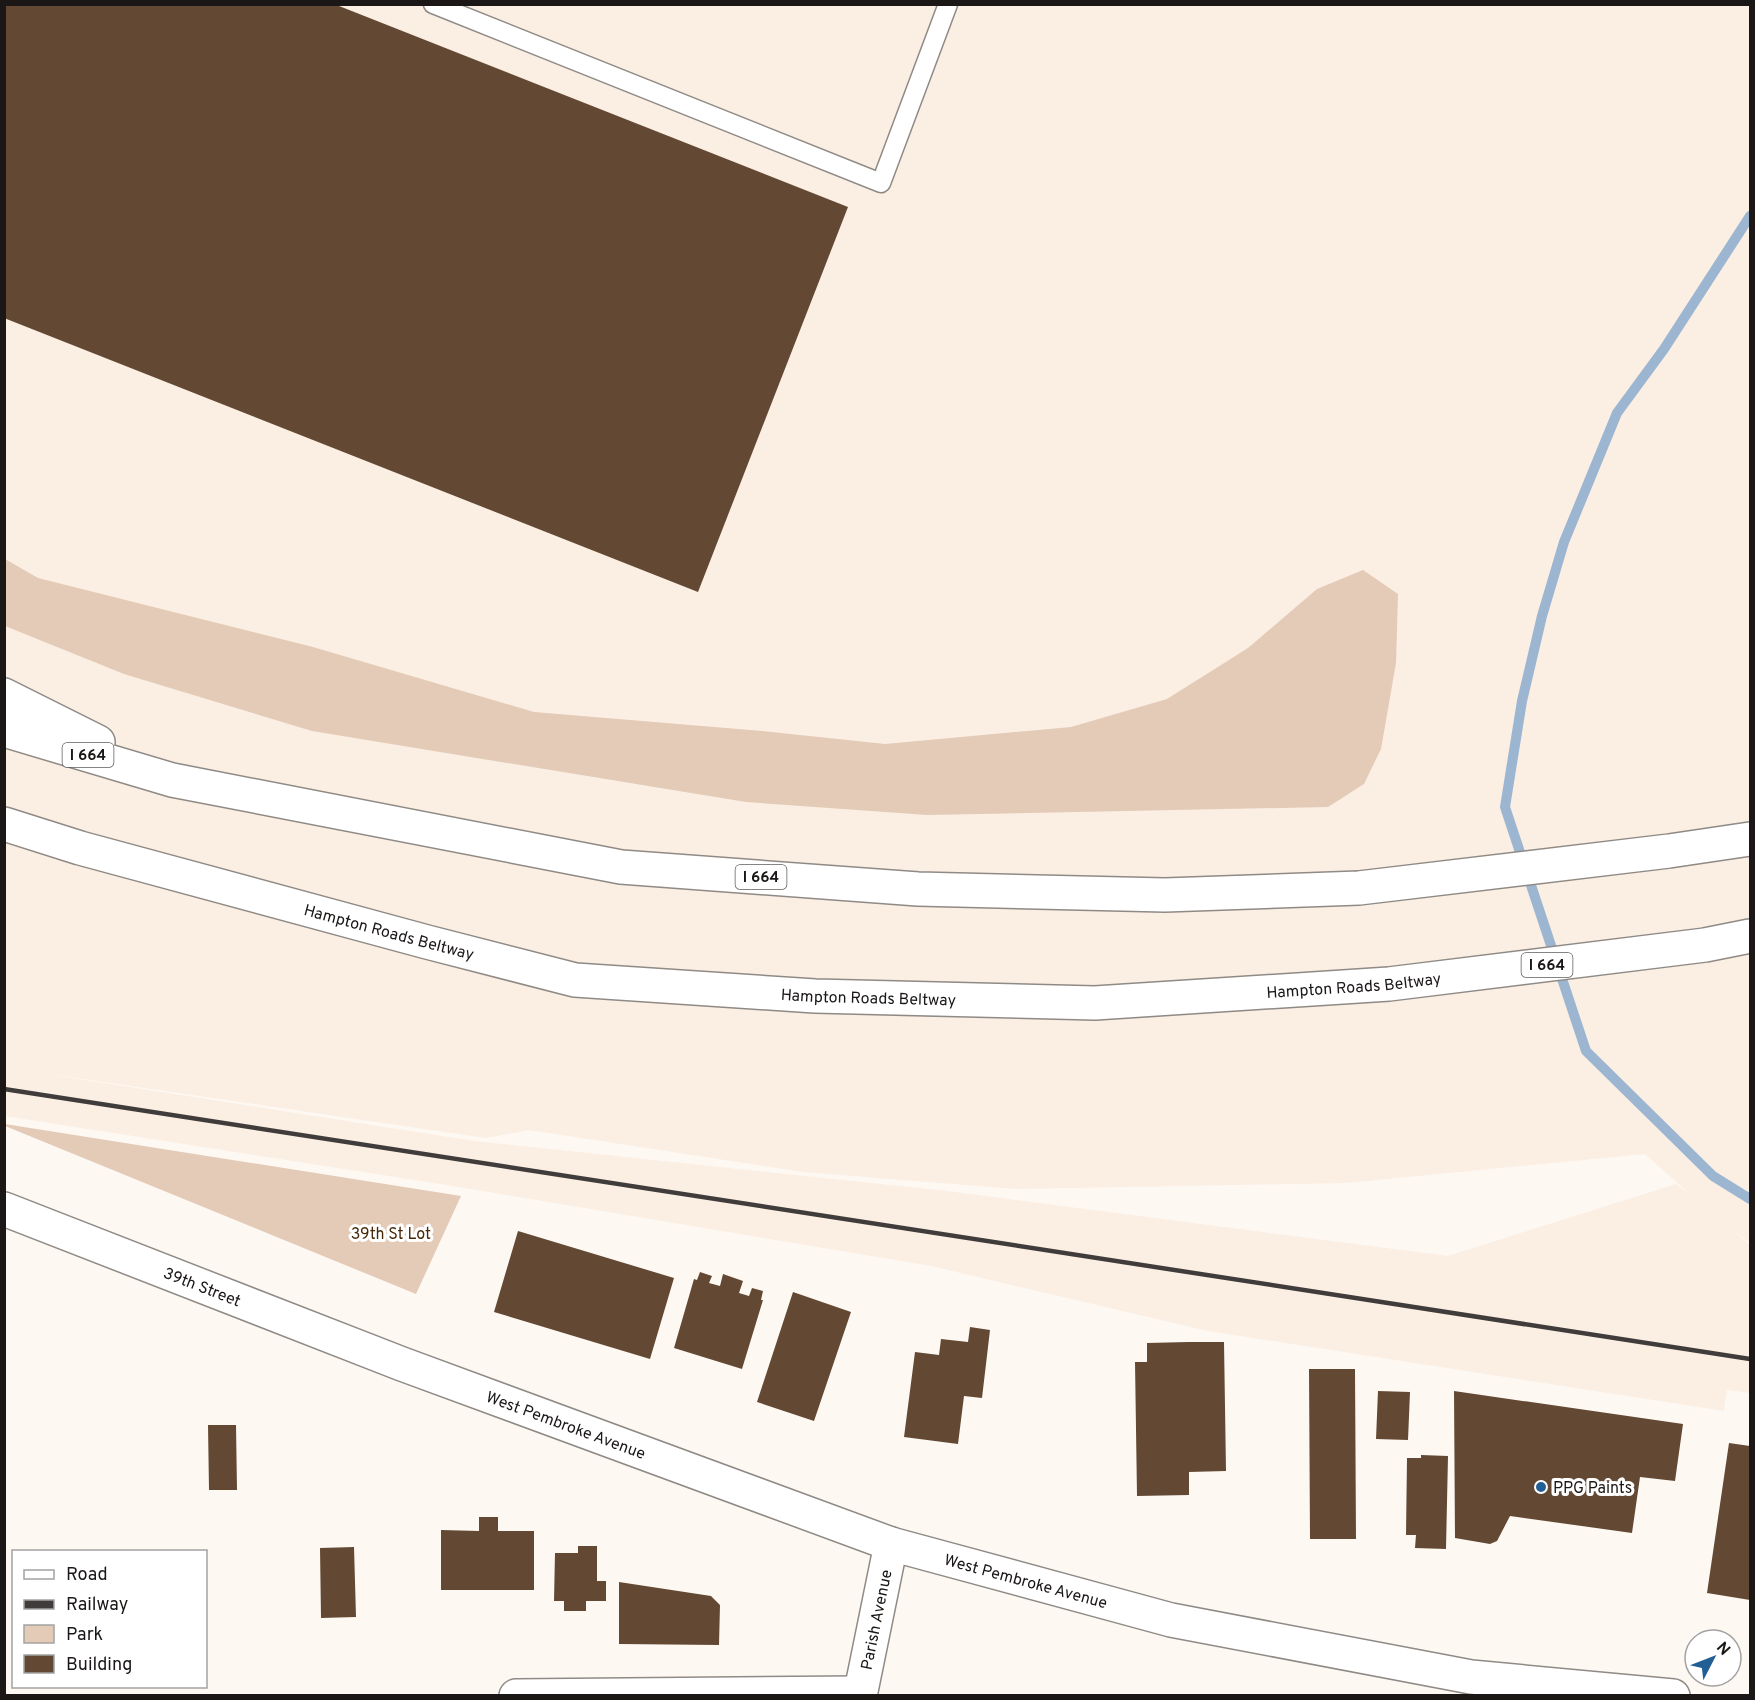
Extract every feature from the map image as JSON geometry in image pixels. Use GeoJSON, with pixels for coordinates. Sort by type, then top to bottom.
{"type":"FeatureCollection","features":[{"type":"Feature","properties":{"kind":"main road"},"geometry":{"type":"LineString","coordinates":[[4,694],[172,780]]}},
{"type":"Feature","properties":{"kind":"main road","name":"I 664"},"geometry":{"type":"LineString","coordinates":[[4,730],[172,780],[621,867],[918,889],[1165,895],[1359,888],[1669,851],[1750,839]]}},
{"type":"Feature","properties":{"kind":"main road","name":"Hampton Roads Beltway"},"geometry":{"type":"LineString","coordinates":[[4,824],[80,848],[575,980],[815,996],[1095,1003],[1389,984],[1705,945],[1750,936]]}},
{"type":"Feature","properties":{"kind":"main road"},"geometry":{"type":"LineString","coordinates":[[4,831],[80,848]]}},
{"type":"Feature","properties":{"kind":"main road","name":"39th Street"},"geometry":{"type":"LineString","coordinates":[[4,1209],[402,1364]]}},
{"type":"Feature","properties":{"kind":"main road","name":"West Pembroke Avenue"},"geometry":{"type":"LineString","coordinates":[[402,1364],[891,1544],[1183,1622],[1471,1677],[1673,1695]]}},
{"type":"Feature","properties":{"kind":"main road","name":"Parish Avenue"},"geometry":{"type":"LineString","coordinates":[[860,1694],[891,1544]]}},
{"type":"Feature","properties":{"kind":"main road"},"geometry":{"type":"LineString","coordinates":[[516,1695],[860,1694]]}},
{"type":"Feature","properties":{"kind":"lane"},"geometry":{"type":"LineString","coordinates":[[433,4],[881,183],[948,4]]}},
{"type":"Feature","properties":{"kind":"shaded area"},"geometry":{"type":"Polygon","coordinates":[[[5,5],[1750,5],[1750,1243],[1730,1228],[1750,1245],[1750,1393],[1727,1390],[1724,1411],[1208,1331],[931,1266],[453,1186],[5,1116],[5,5]],[[21,1070],[474,1141],[947,1191],[1448,1256],[1676,1184],[1692,1196],[1645,1154],[1346,1183],[1016,1189],[803,1172],[529,1130],[486,1138],[21,1070]]]}},
{"type":"Feature","properties":{"kind":"green space"},"geometry":{"type":"Polygon","coordinates":[[[5,559],[38,578],[313,647],[534,712],[885,744],[1071,727],[1167,699],[1248,648],[1317,589],[1363,570],[1398,594],[1396,663],[1381,749],[1364,784],[1328,807],[927,815],[746,802],[312,731],[124,674],[5,626],[5,559]]]}},
{"type":"Feature","properties":{"kind":"green space","name":"39th St Lot"},"geometry":{"type":"Polygon","coordinates":[[[5,1124],[461,1196],[416,1294],[5,1126],[5,1124]]]}},
{"type":"Feature","properties":{"kind":"building"},"geometry":{"type":"Polygon","coordinates":[[[4,4],[334,4],[848,207],[698,592],[4,318],[4,4]]]}},
{"type":"Feature","properties":{"kind":"building"},"geometry":{"type":"Polygon","coordinates":[[[518,1231],[674,1278],[650,1359],[494,1312],[518,1231]]]}},
{"type":"Feature","properties":{"kind":"building"},"geometry":{"type":"Polygon","coordinates":[[[700,1272],[712,1276],[709,1283],[720,1286],[723,1274],[743,1281],[739,1293],[749,1296],[752,1288],[763,1291],[761,1300],[763,1300],[742,1369],[674,1348],[694,1279],[697,1280],[700,1272]]]}},
{"type":"Feature","properties":{"kind":"building"},"geometry":{"type":"Polygon","coordinates":[[[793,1292],[851,1312],[814,1421],[757,1402],[793,1292]]]}},
{"type":"Feature","properties":{"kind":"building"},"geometry":{"type":"Polygon","coordinates":[[[970,1327],[990,1330],[982,1398],[964,1396],[958,1444],[904,1437],[915,1352],[939,1355],[941,1339],[968,1342],[970,1327]]]}},
{"type":"Feature","properties":{"kind":"building"},"geometry":{"type":"Polygon","coordinates":[[[1224,1342],[1226,1471],[1189,1472],[1189,1495],[1137,1496],[1135,1362],[1147,1362],[1147,1343],[1224,1342]]]}},
{"type":"Feature","properties":{"kind":"building"},"geometry":{"type":"Polygon","coordinates":[[[1309,1369],[1355,1369],[1356,1539],[1310,1539],[1309,1369]]]}},
{"type":"Feature","properties":{"kind":"building"},"geometry":{"type":"Polygon","coordinates":[[[1378,1391],[1410,1392],[1408,1440],[1376,1439],[1378,1391]]]}},
{"type":"Feature","properties":{"kind":"building"},"geometry":{"type":"Polygon","coordinates":[[[1454,1391],[1683,1424],[1675,1481],[1640,1477],[1632,1533],[1510,1516],[1497,1541],[1490,1544],[1455,1538],[1454,1391]]]}},
{"type":"Feature","properties":{"kind":"building"},"geometry":{"type":"Polygon","coordinates":[[[208,1425],[236,1425],[237,1490],[209,1490],[208,1425]]]}},
{"type":"Feature","properties":{"kind":"building"},"geometry":{"type":"Polygon","coordinates":[[[1729,1443],[1750,1446],[1750,1600],[1707,1593],[1729,1443]]]}},
{"type":"Feature","properties":{"kind":"building"},"geometry":{"type":"Polygon","coordinates":[[[1421,1455],[1448,1456],[1446,1549],[1415,1548],[1416,1535],[1406,1535],[1407,1458],[1421,1458],[1421,1455]]]}},
{"type":"Feature","properties":{"kind":"building"},"geometry":{"type":"Polygon","coordinates":[[[479,1517],[498,1517],[498,1531],[534,1531],[534,1590],[441,1590],[441,1530],[479,1531],[479,1517]]]}},
{"type":"Feature","properties":{"kind":"building"},"geometry":{"type":"Polygon","coordinates":[[[578,1546],[597,1546],[597,1581],[606,1581],[606,1601],[586,1601],[586,1611],[564,1611],[564,1601],[554,1601],[555,1553],[578,1553],[578,1546]]]}},
{"type":"Feature","properties":{"kind":"building"},"geometry":{"type":"Polygon","coordinates":[[[354,1547],[356,1617],[321,1618],[320,1548],[354,1547]]]}},
{"type":"Feature","properties":{"kind":"building"},"geometry":{"type":"Polygon","coordinates":[[[619,1582],[711,1596],[720,1605],[719,1645],[619,1644],[619,1582]]]}},
{"type":"Feature","properties":{"kind":"waterway"},"geometry":{"type":"LineString","coordinates":[[1750,216],[1664,349],[1617,413],[1564,542],[1542,616],[1522,701],[1505,807],[1586,1051],[1713,1176],[1750,1199]]}},
{"type":"Feature","properties":{"kind":"railway"},"geometry":{"type":"LineString","coordinates":[[4,1089],[1750,1359]]}},
{"type":"Feature","properties":{"kind":"place","name":"PPG Paints"},"geometry":{"type":"Point","coordinates":[1541,1487]}}]}
